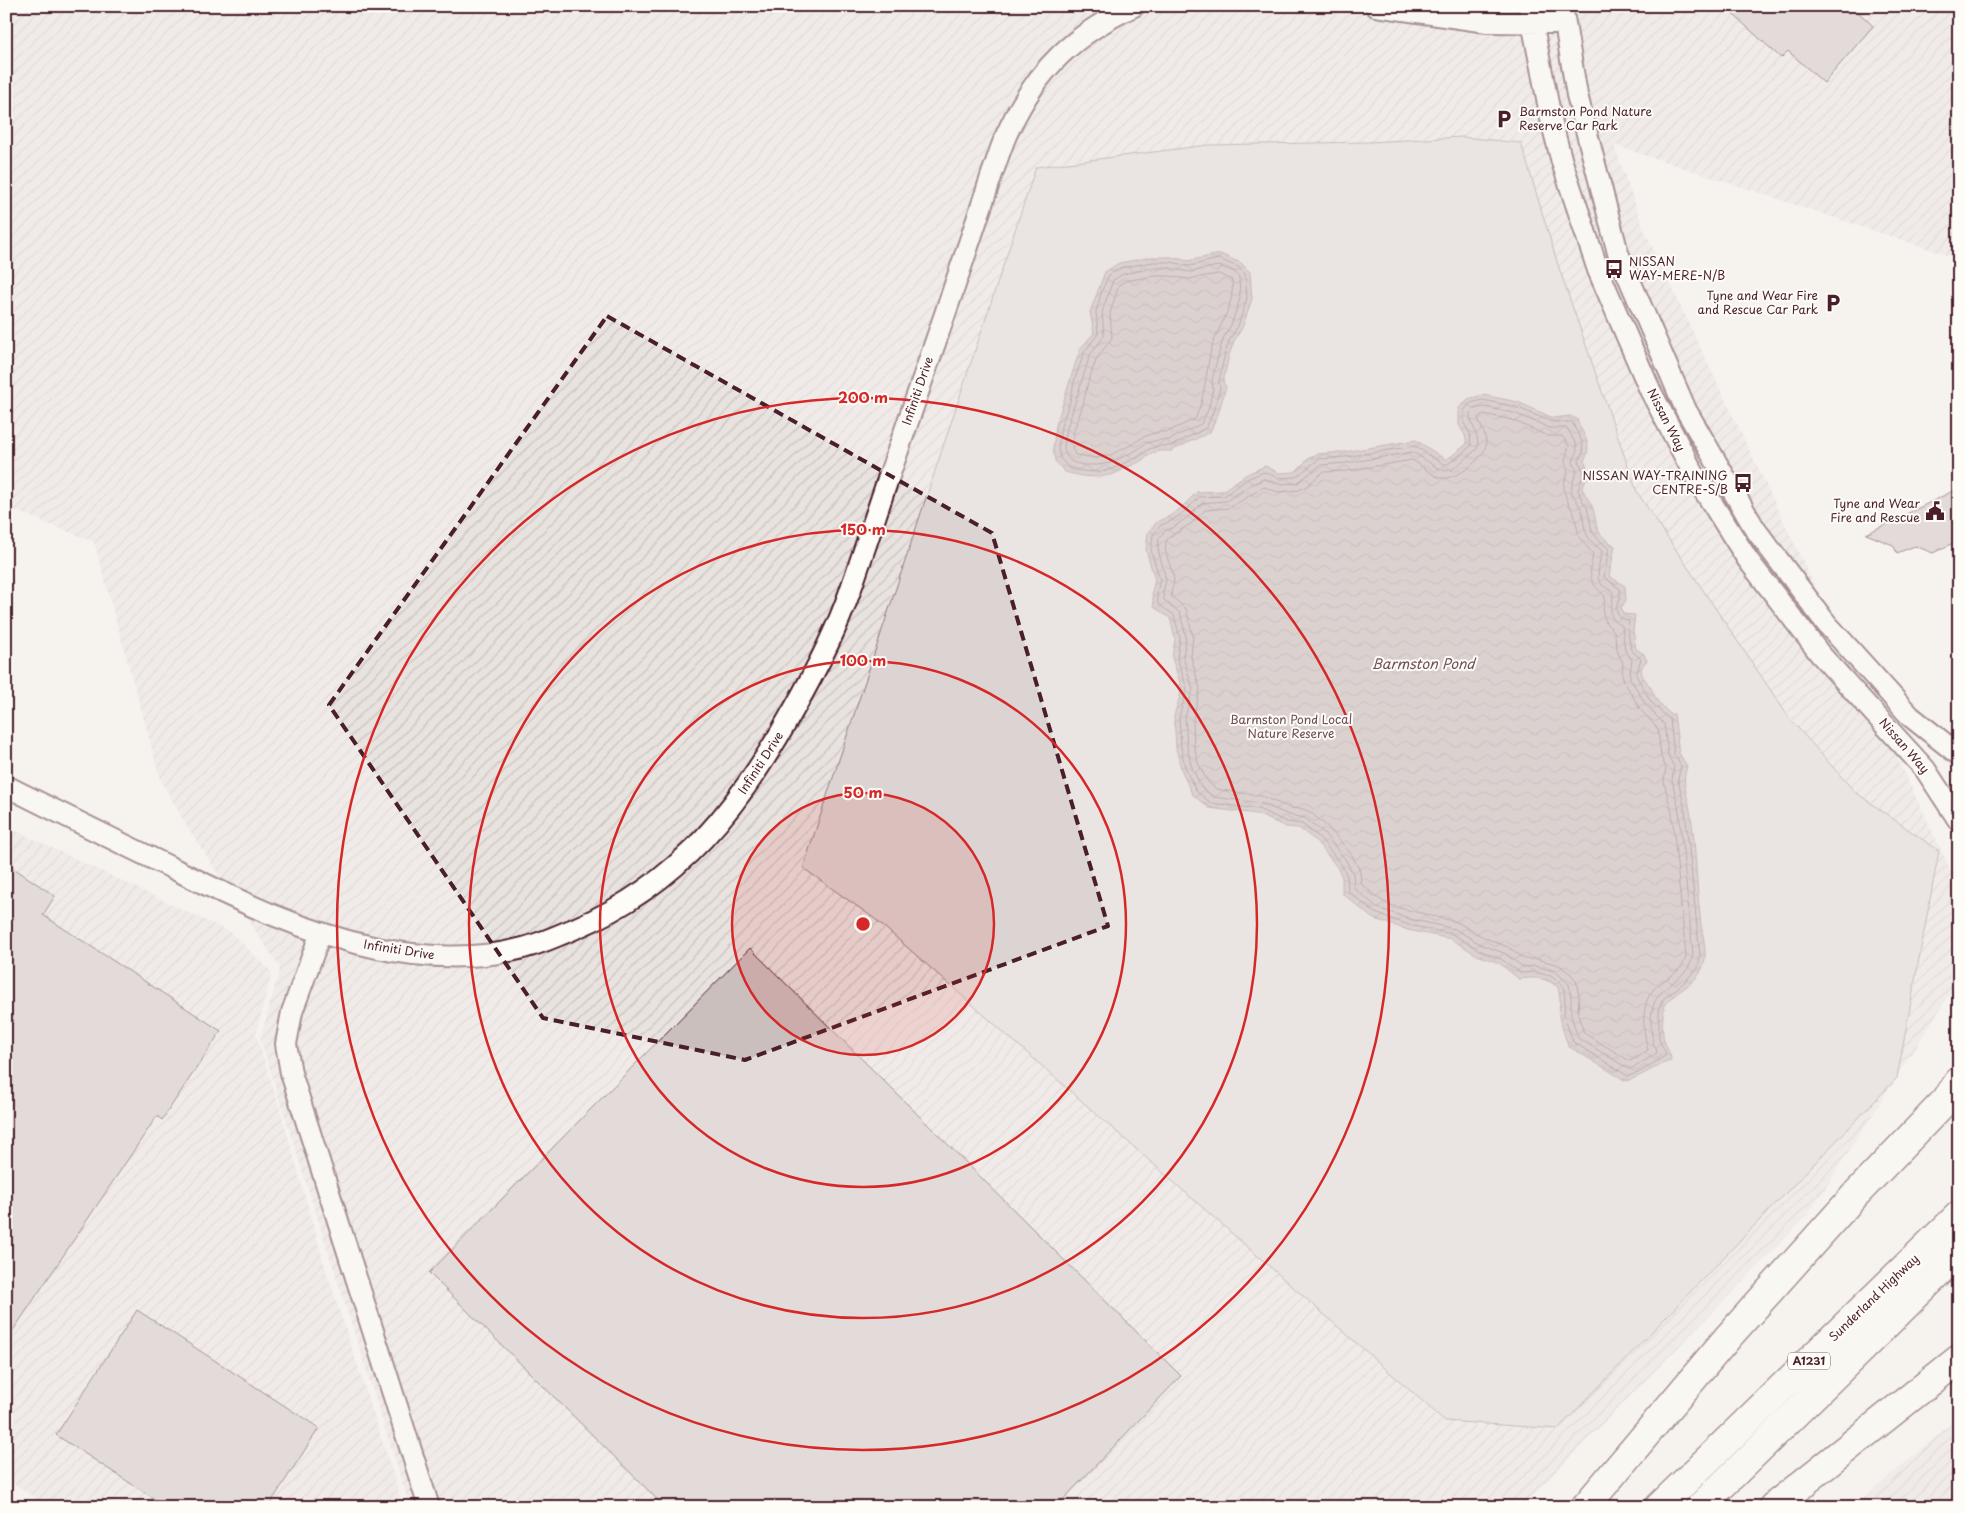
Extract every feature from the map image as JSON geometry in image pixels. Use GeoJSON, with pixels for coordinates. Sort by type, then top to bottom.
{"type":"FeatureCollection","features":[{"type":"Feature","properties":{"kind":"highway"},"geometry":{"type":"LineString","coordinates":[[1585,1507],[1729,1336],[1857,1193],[1946,1100],[1959,1081]]}},
{"type":"Feature","properties":{"kind":"highway","name":"Sunderland Highway"},"geometry":{"type":"LineString","coordinates":[[1659,1507],[1959,1215]]}},
{"type":"Feature","properties":{"kind":"highway","name":"A1231"},"geometry":{"type":"LineString","coordinates":[[1700,1507],[1959,1252]]}},
{"type":"Feature","properties":{"kind":"highway"},"geometry":{"type":"LineString","coordinates":[[1773,1507],[1959,1360]]}},
{"type":"Feature","properties":{"kind":"street","name":"Infiniti Drive"},"geometry":{"type":"LineString","coordinates":[[6,786],[264,912],[320,934],[381,949],[445,956],[484,955],[520,949],[598,919],[662,878],[696,848],[733,806],[782,732],[816,670],[848,596],[1009,129],[1025,98],[1041,74],[1064,50],[1115,15],[1134,6]]}},
{"type":"Feature","properties":{"kind":"street"},"geometry":{"type":"LineString","coordinates":[[1376,6],[1487,22],[1530,15],[1563,15]]}},
{"type":"Feature","properties":{"kind":"street","name":"Nissan Way"},"geometry":{"type":"LineString","coordinates":[[1530,15],[1552,124],[1562,162],[1598,270],[1650,390],[1696,478],[1748,560],[1820,654],[1924,769],[1959,821]]}},
{"type":"Feature","properties":{"kind":"street","name":"Nissan Way"},"geometry":{"type":"LineString","coordinates":[[1563,15],[1579,103],[1618,253],[1686,410],[1755,529],[1826,623],[1910,716],[1959,756]]}},
{"type":"Feature","properties":{"kind":"street"},"geometry":{"type":"LineString","coordinates":[[320,934],[292,1012],[286,1044],[291,1073],[429,1507]]}},
{"type":"Feature","properties":{"kind":"highlighted area"},"geometry":{"type":"Polygon","coordinates":[[[607,316],[992,533],[1108,926],[745,1060],[543,1018],[329,705],[607,316]]]}},
{"type":"Feature","properties":{"kind":"shaded area"},"geometry":{"type":"Polygon","coordinates":[[[7,6],[1959,6],[1959,259],[1614,145],[1645,232],[1957,883],[1959,895],[1959,980],[1808,1215],[1521,1507],[410,1507],[260,1039],[280,968],[186,825],[161,781],[94,542],[6,507],[7,6]]]}},
{"type":"Feature","properties":{"kind":"shaded area"},"geometry":{"type":"Polygon","coordinates":[[[6,826],[230,932],[272,972],[256,1034],[284,1122],[324,1263],[404,1507],[49,1507],[6,1479],[6,826]]]}},
{"type":"Feature","properties":{"kind":"shaded area"},"geometry":{"type":"Polygon","coordinates":[[[1959,1417],[1959,1507],[1853,1507],[1959,1417]]]}},
{"type":"Feature","properties":{"kind":"green space","name":"Barmston Pond Local Nature Reserve"},"geometry":{"type":"Polygon","coordinates":[[[1462,137],[1521,143],[1559,268],[1637,492],[1790,719],[1855,792],[1939,851],[1897,1078],[1558,1429],[1445,1421],[875,919],[803,868],[1036,167],[1208,145],[1369,142],[1462,137]]]}},
{"type":"Feature","properties":{"kind":"water"},"geometry":{"type":"Polygon","coordinates":[[[1220,254],[1241,263],[1250,272],[1252,299],[1242,328],[1234,341],[1229,355],[1223,382],[1226,387],[1218,414],[1210,432],[1171,451],[1159,451],[1151,454],[1114,474],[1099,477],[1065,472],[1055,461],[1053,448],[1056,425],[1080,349],[1094,333],[1090,312],[1105,272],[1119,263],[1152,257],[1171,257],[1188,261],[1220,254]]]}},
{"type":"Feature","properties":{"kind":"water","name":"Barmston Pond"},"geometry":{"type":"Polygon","coordinates":[[[1483,395],[1518,402],[1553,418],[1570,416],[1577,419],[1588,450],[1584,461],[1589,471],[1593,471],[1592,476],[1586,479],[1582,488],[1592,506],[1599,532],[1615,546],[1609,576],[1625,586],[1626,600],[1621,608],[1623,614],[1635,615],[1633,631],[1636,649],[1644,654],[1647,661],[1643,664],[1642,674],[1656,699],[1670,714],[1674,714],[1679,753],[1687,766],[1685,783],[1692,823],[1705,958],[1703,968],[1698,976],[1672,998],[1664,1009],[1663,1037],[1671,1061],[1626,1081],[1568,1046],[1559,1017],[1560,998],[1558,987],[1549,981],[1540,979],[1519,979],[1499,963],[1477,955],[1451,939],[1408,930],[1372,918],[1342,893],[1342,877],[1337,867],[1316,841],[1299,828],[1286,827],[1257,814],[1209,808],[1192,794],[1181,769],[1176,748],[1174,716],[1182,689],[1172,658],[1175,639],[1170,618],[1154,607],[1152,591],[1155,580],[1146,550],[1148,532],[1158,521],[1181,508],[1197,492],[1222,491],[1247,474],[1265,466],[1279,473],[1295,472],[1308,459],[1317,454],[1344,452],[1416,440],[1446,460],[1467,444],[1465,435],[1459,425],[1459,408],[1468,399],[1483,395]]]}},
{"type":"Feature","properties":{"kind":"building"},"geometry":{"type":"Polygon","coordinates":[[[1724,6],[1852,6],[1873,26],[1824,83],[1788,51],[1781,58],[1724,6]]]}},
{"type":"Feature","properties":{"kind":"building","name":"Tyne and Wear Fire and Rescue"},"geometry":{"type":"Polygon","coordinates":[[[1959,488],[1959,540],[1933,553],[1915,546],[1897,553],[1893,545],[1866,534],[1959,488]]]}},
{"type":"Feature","properties":{"kind":"building"},"geometry":{"type":"Polygon","coordinates":[[[6,863],[55,896],[43,915],[221,1031],[162,1120],[157,1116],[6,1341],[6,863]]]}},
{"type":"Feature","properties":{"kind":"building"},"geometry":{"type":"Polygon","coordinates":[[[750,948],[1181,1376],[1056,1507],[665,1507],[429,1273],[750,948]]]}},
{"type":"Feature","properties":{"kind":"building"},"geometry":{"type":"Polygon","coordinates":[[[137,1310],[319,1428],[268,1507],[167,1507],[56,1435],[137,1310]]]}},
{"type":"Feature","properties":{"kind":"place","name":"Barmston Pond Nature Reserve Car Park"},"geometry":{"type":"Point","coordinates":[1504,119]}},
{"type":"Feature","properties":{"kind":"place","name":"NISSAN WAY-MERE-N/B"},"geometry":{"type":"Point","coordinates":[1614,269]}},
{"type":"Feature","properties":{"kind":"place","name":"Tyne and Wear Fire and Rescue Car Park"},"geometry":{"type":"Point","coordinates":[1833,303]}},
{"type":"Feature","properties":{"kind":"place","name":"NISSAN WAY-TRAINING CENTRE-S/B"},"geometry":{"type":"Point","coordinates":[1743,483]}},
{"type":"Feature","properties":{"kind":"place","name":"Tyne and Wear Fire and Rescue"},"geometry":{"type":"Point","coordinates":[1935,511]}}]}
